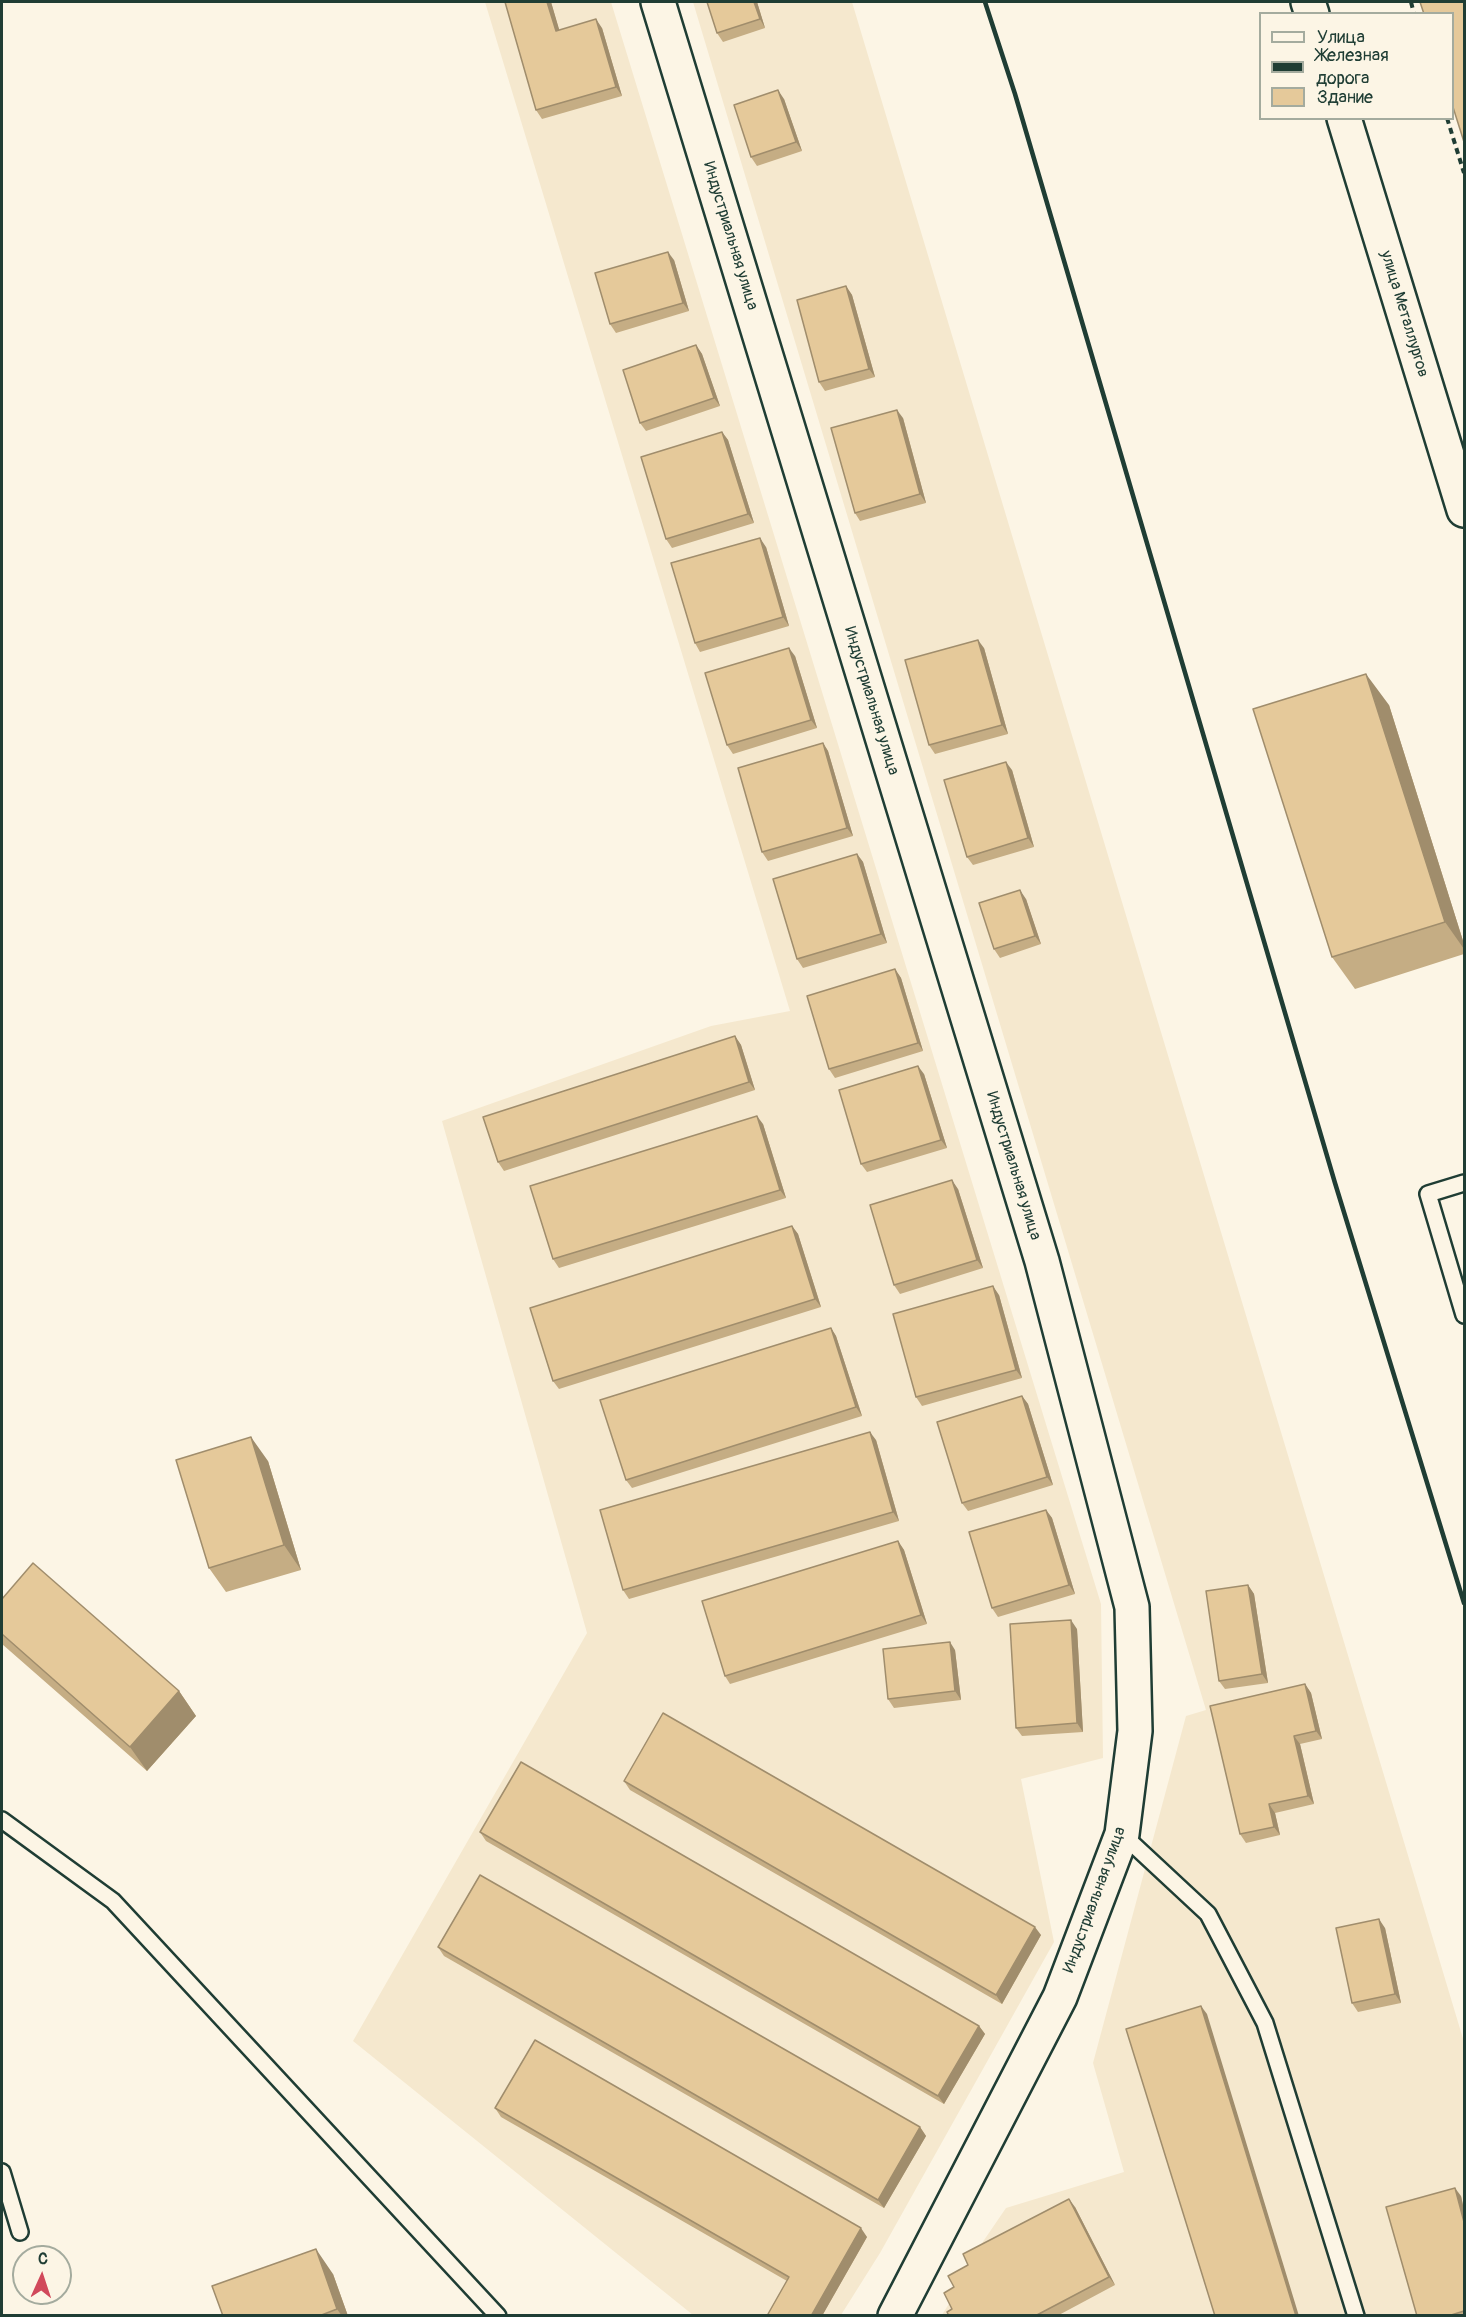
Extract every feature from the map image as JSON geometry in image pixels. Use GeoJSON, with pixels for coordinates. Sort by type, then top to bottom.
{"type":"FeatureCollection","features":[{"type":"Feature","properties":{"kind":"street","name":"Индустриальная улица"},"geometry":{"type":"LineString","coordinates":[[658,2],[1042,1261],[1132,1607],[1135,1731],[1122,1834],[1060,1997],[895,2316]]}},
{"type":"Feature","properties":{"kind":"street","name":"улица Металлургов"},"geometry":{"type":"LineString","coordinates":[[1345,120],[1464,510]]}},
{"type":"Feature","properties":{"kind":"lane"},"geometry":{"type":"LineString","coordinates":[[1464,1183],[1428,1194],[1464,1314]]}},
{"type":"Feature","properties":{"kind":"lane"},"geometry":{"type":"LineString","coordinates":[[2,1820],[113,1901],[498,2316]]}},
{"type":"Feature","properties":{"kind":"lane"},"geometry":{"type":"LineString","coordinates":[[1122,1834],[1208,1914],[1265,2023],[1356,2316]]}},
{"type":"Feature","properties":{"kind":"lane"},"geometry":{"type":"LineString","coordinates":[[2,2172],[20,2232]]}},
{"type":"Feature","properties":{"kind":"path"},"geometry":{"type":"LineString","coordinates":[[1448,120],[1464,173]]}},
{"type":"Feature","properties":{"kind":"shaded area"},"geometry":{"type":"Polygon","coordinates":[[[485,2],[611,2],[1101,1604],[1103,1758],[1021,1779],[1054,1942],[880,2253],[841,2315],[693,2315],[353,2041],[587,1633],[442,1121],[711,1026],[790,1011],[485,2]]]}},
{"type":"Feature","properties":{"kind":"shaded area"},"geometry":{"type":"Polygon","coordinates":[[[693,2],[852,2],[1464,2042],[1464,2315],[942,2315],[950,2302],[954,2284],[1006,2208],[1124,2172],[1093,2063],[1186,1716],[1206,1710],[693,2]]]}},
{"type":"Feature","properties":{"kind":"building"},"geometry":{"type":"Polygon","coordinates":[[[505,2],[547,2],[556,31],[596,19],[616,87],[536,110],[505,2]]]}},
{"type":"Feature","properties":{"kind":"building"},"geometry":{"type":"Polygon","coordinates":[[[707,2],[754,2],[760,19],[717,33],[707,2]]]}},
{"type":"Feature","properties":{"kind":"building"},"geometry":{"type":"Polygon","coordinates":[[[1420,2],[1464,2],[1464,142],[1454,110],[1454,12],[1423,12],[1420,2]]]}},
{"type":"Feature","properties":{"kind":"building"},"geometry":{"type":"Polygon","coordinates":[[[778,90],[796,142],[751,157],[734,105],[778,90]]]}},
{"type":"Feature","properties":{"kind":"building"},"geometry":{"type":"Polygon","coordinates":[[[668,252],[683,303],[610,324],[595,273],[668,252]]]}},
{"type":"Feature","properties":{"kind":"building"},"geometry":{"type":"Polygon","coordinates":[[[846,286],[869,369],[819,382],[797,300],[846,286]]]}},
{"type":"Feature","properties":{"kind":"building"},"geometry":{"type":"Polygon","coordinates":[[[696,345],[714,398],[640,423],[623,370],[696,345]]]}},
{"type":"Feature","properties":{"kind":"building"},"geometry":{"type":"Polygon","coordinates":[[[897,410],[920,494],[855,513],[831,428],[897,410]]]}},
{"type":"Feature","properties":{"kind":"building"},"geometry":{"type":"Polygon","coordinates":[[[722,432],[748,514],[666,539],[641,457],[722,432]]]}},
{"type":"Feature","properties":{"kind":"building"},"geometry":{"type":"Polygon","coordinates":[[[760,538],[783,617],[695,643],[671,563],[760,538]]]}},
{"type":"Feature","properties":{"kind":"building"},"geometry":{"type":"Polygon","coordinates":[[[978,640],[1002,725],[929,745],[905,660],[978,640]]]}},
{"type":"Feature","properties":{"kind":"building"},"geometry":{"type":"Polygon","coordinates":[[[789,648],[811,720],[727,745],[705,673],[789,648]]]}},
{"type":"Feature","properties":{"kind":"building"},"geometry":{"type":"Polygon","coordinates":[[[1366,674],[1445,922],[1332,957],[1253,709],[1366,674]]]}},
{"type":"Feature","properties":{"kind":"building"},"geometry":{"type":"Polygon","coordinates":[[[823,743],[847,828],[762,852],[738,768],[823,743]]]}},
{"type":"Feature","properties":{"kind":"building"},"geometry":{"type":"Polygon","coordinates":[[[1006,762],[1028,838],[967,857],[944,780],[1006,762]]]}},
{"type":"Feature","properties":{"kind":"building"},"geometry":{"type":"Polygon","coordinates":[[[857,854],[881,934],[797,959],[773,879],[857,854]]]}},
{"type":"Feature","properties":{"kind":"building"},"geometry":{"type":"Polygon","coordinates":[[[1020,890],[1035,936],[994,949],[979,903],[1020,890]]]}},
{"type":"Feature","properties":{"kind":"building"},"geometry":{"type":"Polygon","coordinates":[[[895,969],[918,1043],[829,1069],[807,996],[895,969]]]}},
{"type":"Feature","properties":{"kind":"building"},"geometry":{"type":"Polygon","coordinates":[[[735,1036],[749,1082],[498,1162],[483,1117],[735,1036]]]}},
{"type":"Feature","properties":{"kind":"building"},"geometry":{"type":"Polygon","coordinates":[[[918,1066],[941,1140],[861,1164],[839,1090],[918,1066]]]}},
{"type":"Feature","properties":{"kind":"building"},"geometry":{"type":"Polygon","coordinates":[[[757,1116],[780,1190],[553,1259],[530,1186],[757,1116]]]}},
{"type":"Feature","properties":{"kind":"building"},"geometry":{"type":"Polygon","coordinates":[[[952,1180],[977,1260],[894,1285],[870,1205],[952,1180]]]}},
{"type":"Feature","properties":{"kind":"building"},"geometry":{"type":"Polygon","coordinates":[[[792,1226],[815,1299],[553,1381],[530,1308],[792,1226]]]}},
{"type":"Feature","properties":{"kind":"building"},"geometry":{"type":"Polygon","coordinates":[[[993,1286],[1016,1370],[916,1397],[893,1314],[993,1286]]]}},
{"type":"Feature","properties":{"kind":"building"},"geometry":{"type":"Polygon","coordinates":[[[831,1328],[856,1407],[626,1480],[600,1400],[831,1328]]]}},
{"type":"Feature","properties":{"kind":"building"},"geometry":{"type":"Polygon","coordinates":[[[1022,1396],[1047,1477],[962,1503],[937,1422],[1022,1396]]]}},
{"type":"Feature","properties":{"kind":"building"},"geometry":{"type":"Polygon","coordinates":[[[870,1432],[893,1512],[623,1590],[600,1510],[870,1432]]]}},
{"type":"Feature","properties":{"kind":"building"},"geometry":{"type":"Polygon","coordinates":[[[251,1437],[284,1545],[209,1568],[176,1460],[251,1437]]]}},
{"type":"Feature","properties":{"kind":"building"},"geometry":{"type":"Polygon","coordinates":[[[1046,1510],[1069,1585],[992,1608],[969,1532],[1046,1510]]]}},
{"type":"Feature","properties":{"kind":"building"},"geometry":{"type":"Polygon","coordinates":[[[898,1541],[921,1615],[725,1676],[702,1601],[898,1541]]]}},
{"type":"Feature","properties":{"kind":"building"},"geometry":{"type":"Polygon","coordinates":[[[33,1563],[179,1691],[130,1747],[2,1634],[2,1599],[33,1563]]]}},
{"type":"Feature","properties":{"kind":"building"},"geometry":{"type":"Polygon","coordinates":[[[1248,1585],[1262,1674],[1219,1681],[1206,1591],[1248,1585]]]}},
{"type":"Feature","properties":{"kind":"building"},"geometry":{"type":"Polygon","coordinates":[[[1071,1620],[1077,1723],[1016,1728],[1010,1624],[1071,1620]]]}},
{"type":"Feature","properties":{"kind":"building"},"geometry":{"type":"Polygon","coordinates":[[[950,1642],[955,1691],[888,1699],[883,1649],[950,1642]]]}},
{"type":"Feature","properties":{"kind":"building"},"geometry":{"type":"Polygon","coordinates":[[[1305,1684],[1316,1731],[1294,1736],[1308,1796],[1269,1804],[1274,1827],[1240,1834],[1210,1706],[1305,1684]]]}},
{"type":"Feature","properties":{"kind":"building"},"geometry":{"type":"Polygon","coordinates":[[[663,1713],[1035,1927],[996,1995],[624,1781],[663,1713]]]}},
{"type":"Feature","properties":{"kind":"building"},"geometry":{"type":"Polygon","coordinates":[[[521,1762],[979,2026],[938,2096],[480,1832],[521,1762]]]}},
{"type":"Feature","properties":{"kind":"building"},"geometry":{"type":"Polygon","coordinates":[[[480,1875],[920,2127],[878,2200],[438,1947],[480,1875]]]}},
{"type":"Feature","properties":{"kind":"building"},"geometry":{"type":"Polygon","coordinates":[[[1379,1919],[1395,1994],[1352,2003],[1336,1928],[1379,1919]]]}},
{"type":"Feature","properties":{"kind":"building"},"geometry":{"type":"Polygon","coordinates":[[[1201,2006],[1296,2316],[1215,2316],[1126,2029],[1201,2006]]]}},
{"type":"Feature","properties":{"kind":"building"},"geometry":{"type":"Polygon","coordinates":[[[535,2040],[861,2228],[811,2316],[771,2316],[768,2314],[789,2277],[495,2108],[535,2040]]]}},
{"type":"Feature","properties":{"kind":"building"},"geometry":{"type":"Polygon","coordinates":[[[1455,2188],[1464,2222],[1464,2311],[1448,2316],[1417,2316],[1386,2207],[1455,2188]]]}},
{"type":"Feature","properties":{"kind":"building"},"geometry":{"type":"Polygon","coordinates":[[[1069,2199],[1109,2277],[1035,2316],[949,2316],[947,2312],[952,2309],[944,2293],[954,2287],[948,2276],[968,2265],[963,2254],[1069,2199]]]}},
{"type":"Feature","properties":{"kind":"building"},"geometry":{"type":"Polygon","coordinates":[[[316,2249],[337,2309],[319,2316],[223,2316],[212,2286],[316,2249]]]}},
{"type":"Feature","properties":{"kind":"railway"},"geometry":{"type":"LineString","coordinates":[[985,2],[1015,94],[1335,1183],[1464,1603]]}}]}
